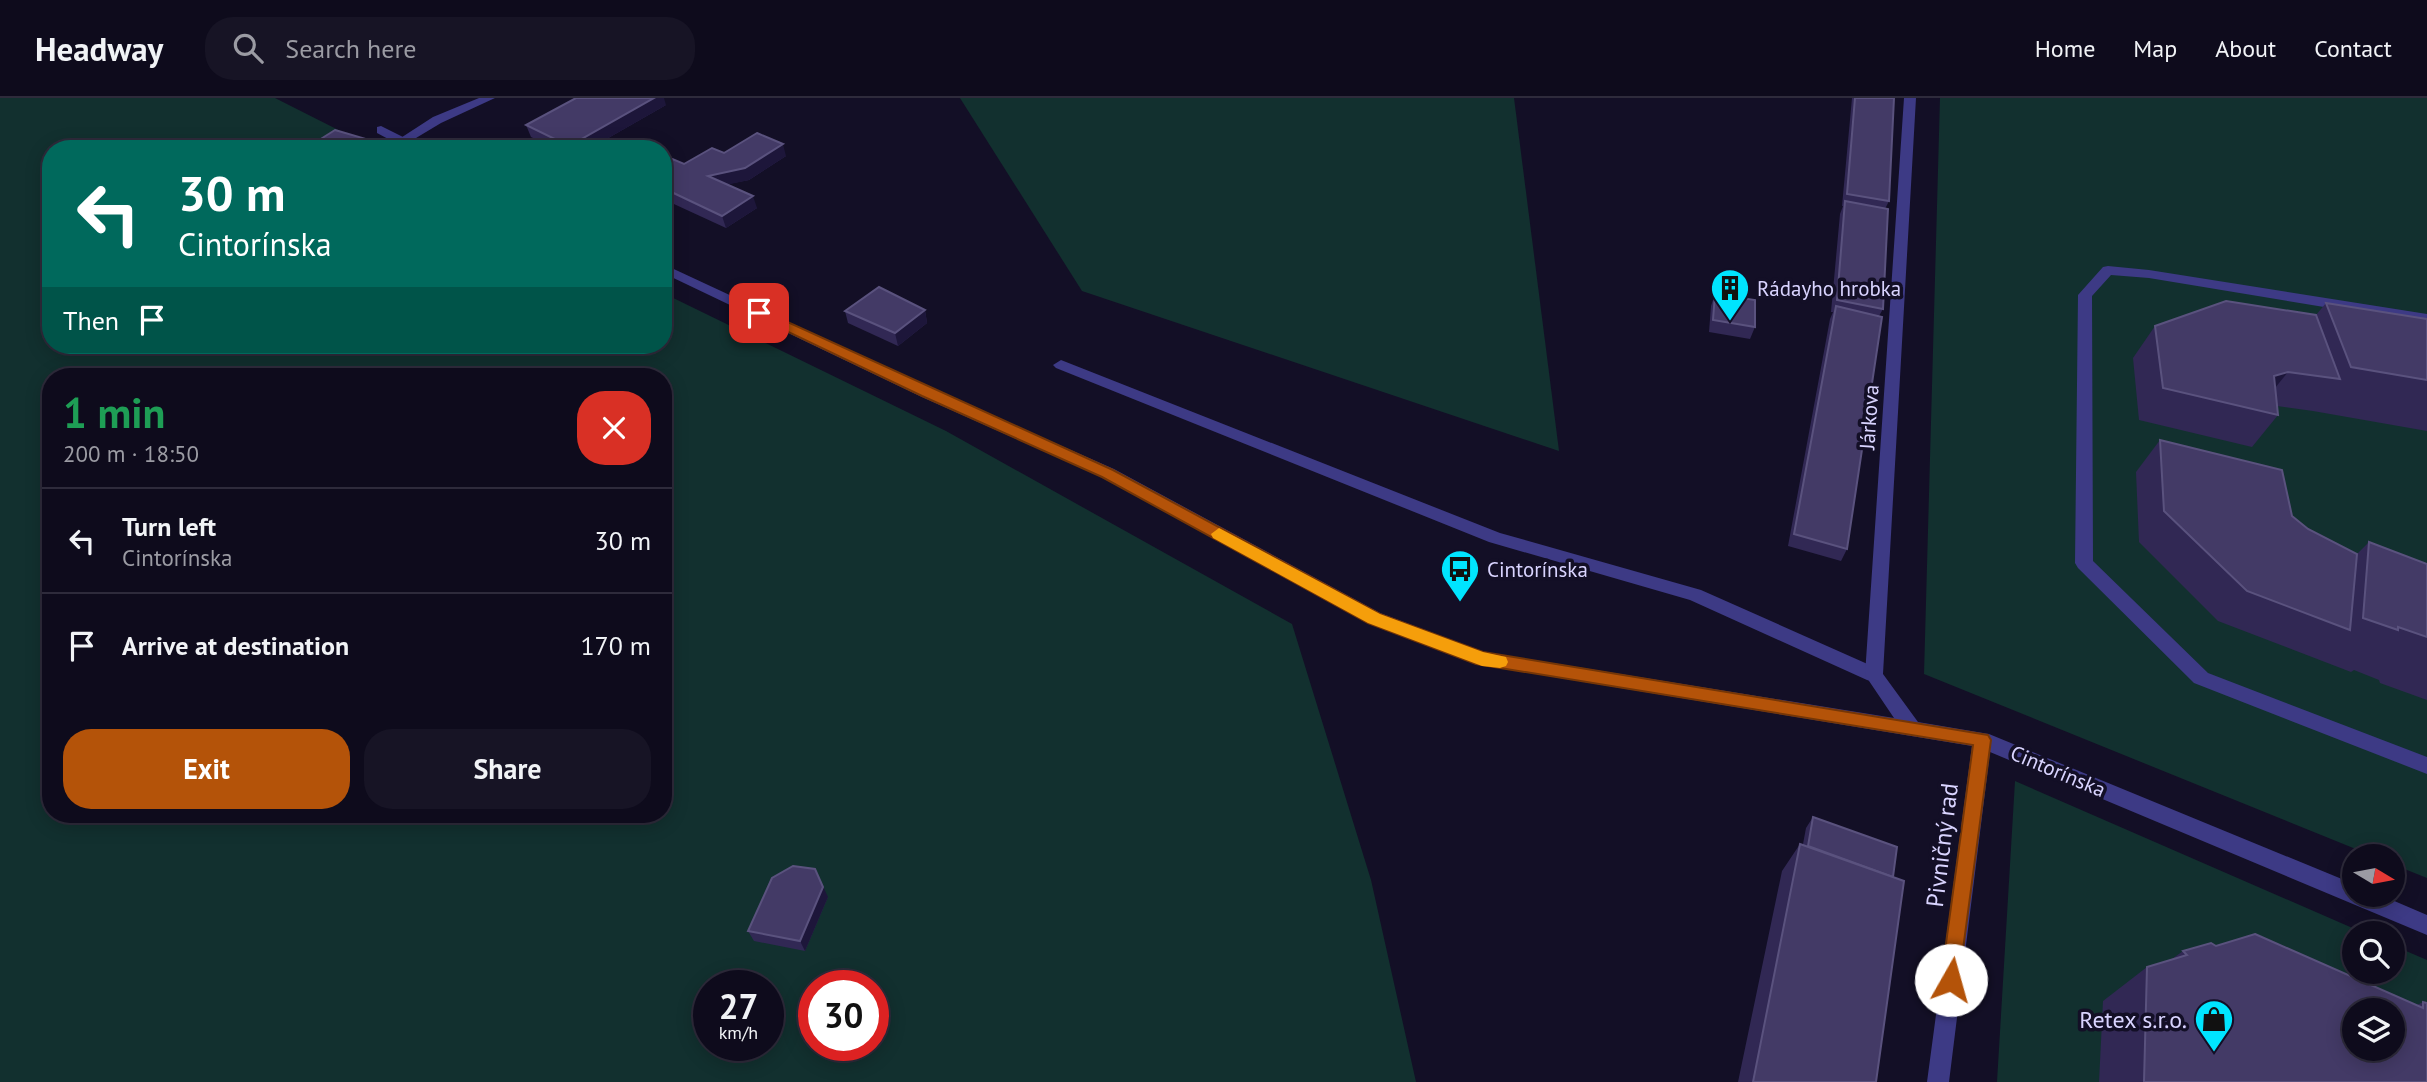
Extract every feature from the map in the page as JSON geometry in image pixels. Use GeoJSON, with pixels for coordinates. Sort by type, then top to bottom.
{"type":"FeatureCollection","features":[{"type":"Feature","properties":{"kind":"street"},"geometry":{"type":"LineString","coordinates":[[403,140],[438,120],[489,98]]}},
{"type":"Feature","properties":{"kind":"street","name":"Járkova"},"geometry":{"type":"LineString","coordinates":[[1874,675],[1910,98]]}},
{"type":"Feature","properties":{"kind":"street"},"geometry":{"type":"LineString","coordinates":[[380,130],[399,140]]}},
{"type":"Feature","properties":{"kind":"street"},"geometry":{"type":"LineString","coordinates":[[2427,319],[2149,274],[2108,270],[2085,295],[2084,563],[2201,678],[2427,766]]}},
{"type":"Feature","properties":{"kind":"street","name":"Cintorínska"},"geometry":{"type":"LineString","coordinates":[[672,272],[927,393],[1108,474],[1374,618],[1482,659],[1982,740],[2342,889]]}},
{"type":"Feature","properties":{"kind":"street"},"geometry":{"type":"LineString","coordinates":[[1061,365],[1495,538],[1695,594],[1874,675],[1911,727]]}},
{"type":"Feature","properties":{"kind":"street","name":"Pivničný rad"},"geometry":{"type":"LineString","coordinates":[[1938,1082],[1982,740]]}},
{"type":"Feature","properties":{"kind":"street","name":"Cintorínska"},"geometry":{"type":"LineString","coordinates":[[2385,907],[2427,925]]}},
{"type":"Feature","properties":{"kind":"green space"},"geometry":{"type":"Polygon","coordinates":[[[0,98],[275,98],[358,140],[42,140],[42,354],[672,354],[672,297],[946,431],[1292,624],[1371,880],[1416,1082],[0,1082],[0,98]]]}},
{"type":"Feature","properties":{"kind":"green space"},"geometry":{"type":"Polygon","coordinates":[[[960,98],[1514,98],[1559,451],[1082,291],[960,98]]]}},
{"type":"Feature","properties":{"kind":"green space"},"geometry":{"type":"Polygon","coordinates":[[[1940,98],[2427,98],[2427,878],[2405,869],[2405,844],[2343,844],[1924,674],[1940,98]]]}},
{"type":"Feature","properties":{"kind":"green space"},"geometry":{"type":"Polygon","coordinates":[[[2015,781],[2342,923],[2342,984],[2405,984],[2405,951],[2427,960],[2427,1082],[1997,1082],[2015,781]]]}},
{"type":"Feature","properties":{"kind":"building"},"geometry":{"type":"Polygon","coordinates":[[[576,98],[654,98],[580,140],[557,140],[526,125],[576,98]]]}},
{"type":"Feature","properties":{"kind":"building"},"geometry":{"type":"Polygon","coordinates":[[[1855,98],[1894,98],[1889,201],[1847,194],[1855,98]]]}},
{"type":"Feature","properties":{"kind":"building"},"geometry":{"type":"Polygon","coordinates":[[[335,130],[366,139],[364,140],[319,140],[335,130]]]}},
{"type":"Feature","properties":{"kind":"building"},"geometry":{"type":"Polygon","coordinates":[[[757,133],[783,144],[745,168],[708,176],[753,196],[722,216],[672,192],[672,159],[684,164],[712,148],[724,153],[757,133]]]}},
{"type":"Feature","properties":{"kind":"building"},"geometry":{"type":"Polygon","coordinates":[[[1845,201],[1888,209],[1883,309],[1837,300],[1845,201]]]}},
{"type":"Feature","properties":{"kind":"building"},"geometry":{"type":"Polygon","coordinates":[[[879,287],[925,310],[895,333],[845,311],[879,287]]]}},
{"type":"Feature","properties":{"kind":"building"},"geometry":{"type":"Polygon","coordinates":[[[1715,294],[1755,300],[1755,327],[1713,320],[1715,294]]]}},
{"type":"Feature","properties":{"kind":"building"},"geometry":{"type":"Polygon","coordinates":[[[2226,301],[2316,315],[2340,379],[2288,372],[2274,376],[2278,415],[2163,388],[2155,326],[2226,301]]]}},
{"type":"Feature","properties":{"kind":"building"},"geometry":{"type":"Polygon","coordinates":[[[2326,303],[2427,319],[2427,380],[2351,367],[2326,303]]]}},
{"type":"Feature","properties":{"kind":"building"},"geometry":{"type":"Polygon","coordinates":[[[1836,306],[1882,317],[1847,549],[1794,534],[1836,306]]]}},
{"type":"Feature","properties":{"kind":"building"},"geometry":{"type":"Polygon","coordinates":[[[2160,440],[2282,470],[2292,516],[2308,529],[2357,554],[2350,630],[2247,591],[2164,511],[2160,440]]]}},
{"type":"Feature","properties":{"kind":"building"},"geometry":{"type":"Polygon","coordinates":[[[2369,542],[2427,564],[2427,637],[2363,618],[2369,542]]]}},
{"type":"Feature","properties":{"kind":"building"},"geometry":{"type":"Polygon","coordinates":[[[1813,817],[1897,847],[1893,877],[1808,846],[1813,817]]]}},
{"type":"Feature","properties":{"kind":"building"},"geometry":{"type":"Polygon","coordinates":[[[1800,844],[1904,881],[1876,1082],[1753,1082],[1800,844]]]}},
{"type":"Feature","properties":{"kind":"building"},"geometry":{"type":"Polygon","coordinates":[[[793,866],[815,869],[823,887],[800,941],[748,931],[772,878],[793,866]]]}},
{"type":"Feature","properties":{"kind":"building"},"geometry":{"type":"Polygon","coordinates":[[[2255,934],[2342,972],[2342,984],[2369,984],[2400,998],[2342,998],[2342,1061],[2405,1061],[2405,1000],[2423,1008],[2423,1002],[2427,1003],[2427,1082],[2144,1082],[2147,967],[2187,955],[2183,951],[2211,943],[2216,946],[2255,934]]]}},
{"type":"Feature","properties":{"kind":"slow traffic"},"geometry":{"type":"LineString","coordinates":[[1219,534],[1374,618],[1482,659],[1500,662]]}},
{"type":"Feature","properties":{"kind":"place","name":"Rádayho hrobka"},"geometry":{"type":"Point","coordinates":[1730,322]}},
{"type":"Feature","properties":{"kind":"place","name":"Cintorínska"},"geometry":{"type":"Point","coordinates":[1460,603]}},
{"type":"Feature","properties":{"kind":"place","name":"Retex s.r.o."},"geometry":{"type":"Point","coordinates":[2214,1053]}},
{"type":"Feature","properties":{"kind":"route"},"geometry":{"type":"LineString","coordinates":[[759,313],[927,393],[1108,474],[1374,618],[1482,659],[1982,740],[1951,980]]}}]}
